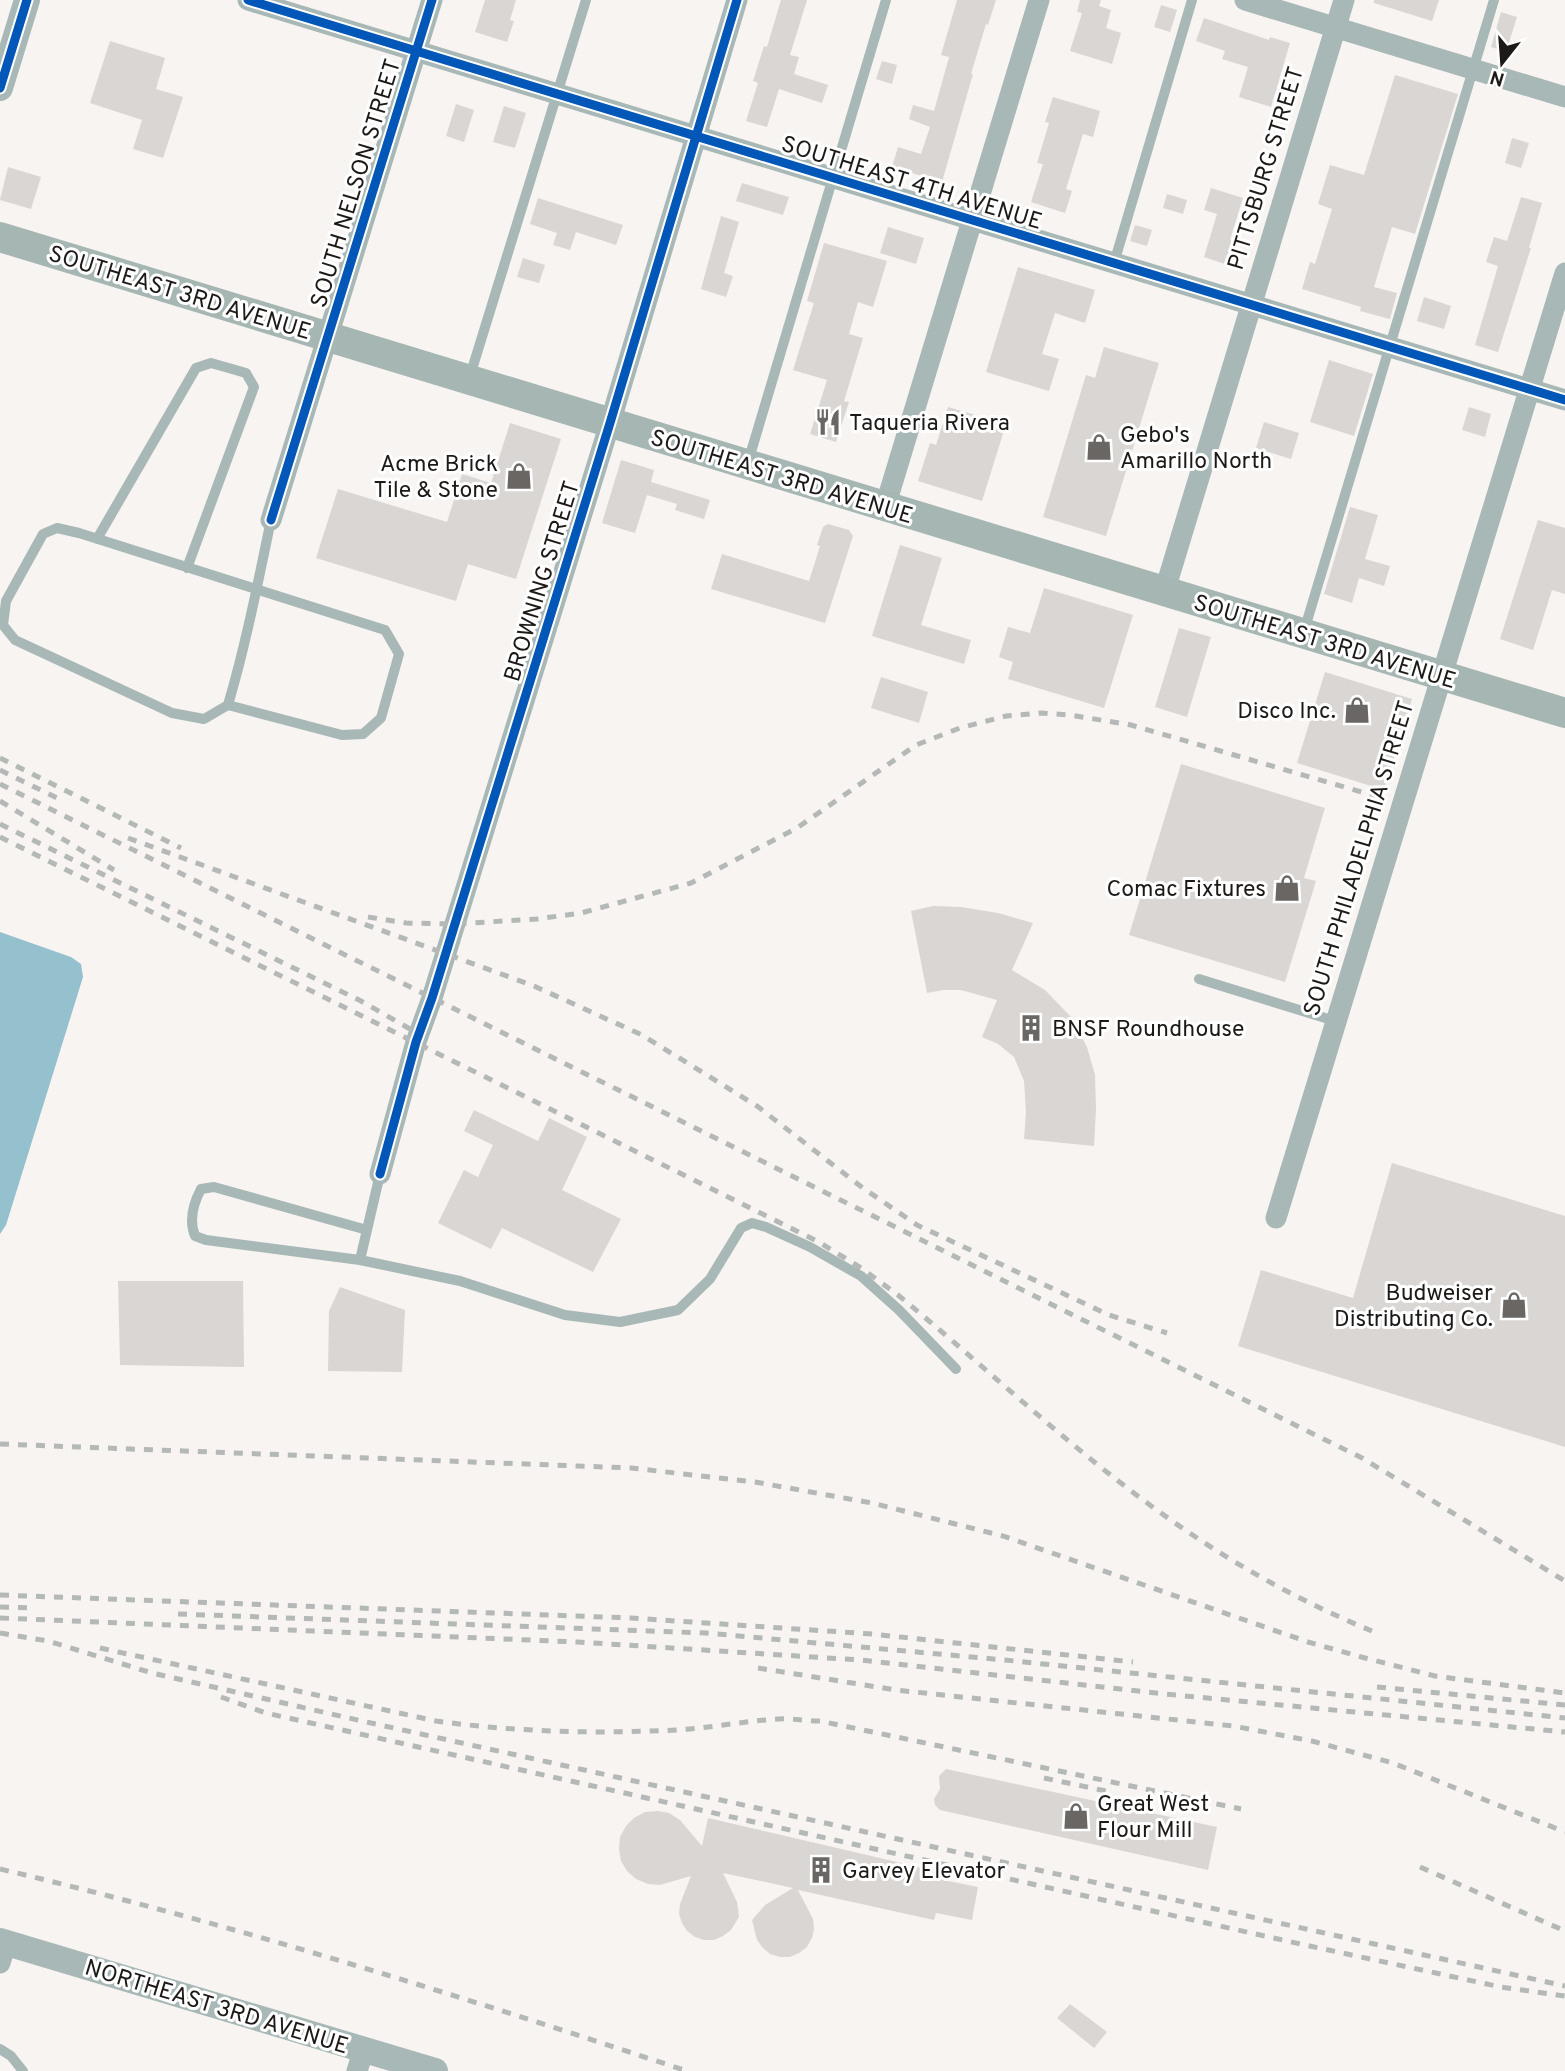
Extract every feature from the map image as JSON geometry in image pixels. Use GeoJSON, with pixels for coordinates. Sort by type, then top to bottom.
{"type":"FeatureCollection","features":[{"type":"Feature","properties":{"kind":"main road","name":"SOUTHEAST 3RD AVENUE"},"geometry":{"type":"LineString","coordinates":[[0,237],[1565,713]]}},
{"type":"Feature","properties":{"kind":"street"},"geometry":{"type":"LineString","coordinates":[[0,88],[27,0]]}},
{"type":"Feature","properties":{"kind":"street","name":"SOUTHEAST 4TH AVENUE"},"geometry":{"type":"LineString","coordinates":[[248,0],[1565,400]]}},
{"type":"Feature","properties":{"kind":"street","name":"SOUTH NELSON STREET"},"geometry":{"type":"LineString","coordinates":[[271,520],[432,0]]}},
{"type":"Feature","properties":{"kind":"street","name":"BROWNING STREET"},"geometry":{"type":"LineString","coordinates":[[380,1174],[416,1042],[432,998],[610,423],[737,0]]}},
{"type":"Feature","properties":{"kind":"street"},"geometry":{"type":"LineString","coordinates":[[885,507],[1040,0]]}},
{"type":"Feature","properties":{"kind":"street"},"geometry":{"type":"LineString","coordinates":[[1245,0],[1565,97]]}},
{"type":"Feature","properties":{"kind":"street","name":"PITTSBURG STREET"},"geometry":{"type":"LineString","coordinates":[[1164,593],[1344,0]]}},
{"type":"Feature","properties":{"kind":"street","name":"SOUTH PHILADELPHIA STREET"},"geometry":{"type":"LineString","coordinates":[[1276,1218],[1565,273]]}},
{"type":"Feature","properties":{"kind":"street","name":"NORTHEAST 3RD AVENUE"},"geometry":{"type":"LineString","coordinates":[[2,1949],[360,2060],[435,2071]]}},
{"type":"Feature","properties":{"kind":"lane"},"geometry":{"type":"LineString","coordinates":[[469,380],[586,0]]}},
{"type":"Feature","properties":{"kind":"lane"},"geometry":{"type":"LineString","coordinates":[[747,465],[886,0]]}},
{"type":"Feature","properties":{"kind":"lane"},"geometry":{"type":"LineString","coordinates":[[1114,263],[1192,0]]}},
{"type":"Feature","properties":{"kind":"lane"},"geometry":{"type":"LineString","coordinates":[[1303,635],[1494,0]]}},
{"type":"Feature","properties":{"kind":"lane"},"geometry":{"type":"LineString","coordinates":[[97,539],[196,368],[211,363],[246,373],[254,387],[187,568]]}},
{"type":"Feature","properties":{"kind":"lane"},"geometry":{"type":"LineString","coordinates":[[228,705],[342,735],[363,734],[381,718],[399,654],[385,630],[257,590],[187,568],[97,539],[57,528],[43,534],[6,601],[3,625],[15,640],[172,713],[204,719],[228,705],[240,664],[257,590],[271,520]]}},
{"type":"Feature","properties":{"kind":"lane"},"geometry":{"type":"LineString","coordinates":[[1199,979],[1335,1021]]}},
{"type":"Feature","properties":{"kind":"lane"},"geometry":{"type":"LineString","coordinates":[[360,1260],[380,1174]]}},
{"type":"Feature","properties":{"kind":"lane"},"geometry":{"type":"LineString","coordinates":[[367,1230],[214,1187],[201,1189],[196,1199],[191,1226],[195,1236],[206,1240],[360,1260],[460,1281],[565,1315],[620,1322],[678,1310],[710,1279],[741,1228],[752,1223],[810,1247],[861,1276],[899,1310],[956,1369]]}},
{"type":"Feature","properties":{"kind":"lane"},"geometry":{"type":"LineString","coordinates":[[0,2049],[11,2056],[23,2071]]}},
{"type":"Feature","properties":{"kind":"water"},"geometry":{"type":"Polygon","coordinates":[[[0,932],[71,957],[81,964],[83,977],[6,1225],[0,1234],[0,932]]]}},
{"type":"Feature","properties":{"kind":"building"},"geometry":{"type":"Polygon","coordinates":[[[485,0],[516,0],[510,20],[514,21],[507,42],[475,32],[485,0]]]}},
{"type":"Feature","properties":{"kind":"building"},"geometry":{"type":"Polygon","coordinates":[[[781,0],[807,0],[790,55],[799,57],[794,74],[828,85],[822,103],[779,89],[767,127],[746,121],[758,83],[753,81],[764,46],[767,47],[781,0]]]}},
{"type":"Feature","properties":{"kind":"building"},"geometry":{"type":"Polygon","coordinates":[[[957,0],[996,0],[971,74],[942,182],[892,167],[898,147],[921,154],[930,127],[909,119],[913,105],[934,111],[949,57],[941,55],[957,0]]]}},
{"type":"Feature","properties":{"kind":"building"},"geometry":{"type":"Polygon","coordinates":[[[1080,0],[1101,0],[1099,6],[1111,10],[1106,28],[1121,33],[1112,64],[1070,51],[1082,13],[1077,12],[1080,0]]]}},
{"type":"Feature","properties":{"kind":"building"},"geometry":{"type":"Polygon","coordinates":[[[1374,0],[1439,0],[1432,21],[1374,3],[1374,0]]]}},
{"type":"Feature","properties":{"kind":"building"},"geometry":{"type":"Polygon","coordinates":[[[1161,5],[1177,10],[1170,32],[1154,27],[1161,5]]]}},
{"type":"Feature","properties":{"kind":"building"},"geometry":{"type":"Polygon","coordinates":[[[1501,12],[1517,17],[1506,52],[1491,47],[1501,12]]]}},
{"type":"Feature","properties":{"kind":"building"},"geometry":{"type":"Polygon","coordinates":[[[1204,18],[1269,40],[1270,37],[1290,43],[1271,107],[1239,97],[1248,67],[1222,59],[1225,51],[1196,41],[1204,18]]]}},
{"type":"Feature","properties":{"kind":"building"},"geometry":{"type":"Polygon","coordinates":[[[110,41],[165,58],[156,89],[183,97],[163,158],[133,149],[142,120],[90,103],[110,41]]]}},
{"type":"Feature","properties":{"kind":"building"},"geometry":{"type":"Polygon","coordinates":[[[882,61],[897,65],[892,84],[876,79],[882,61]]]}},
{"type":"Feature","properties":{"kind":"building"},"geometry":{"type":"Polygon","coordinates":[[[1395,75],[1458,94],[1415,234],[1392,227],[1374,287],[1397,293],[1390,319],[1360,311],[1361,307],[1302,289],[1310,262],[1315,264],[1332,209],[1318,204],[1330,165],[1364,175],[1395,75]]]}},
{"type":"Feature","properties":{"kind":"building"},"geometry":{"type":"Polygon","coordinates":[[[1053,97],[1100,111],[1093,137],[1083,134],[1066,189],[1072,191],[1065,213],[1031,202],[1043,164],[1037,163],[1049,123],[1045,122],[1053,97]]]}},
{"type":"Feature","properties":{"kind":"building"},"geometry":{"type":"Polygon","coordinates":[[[456,104],[474,110],[464,142],[446,136],[456,104]]]}},
{"type":"Feature","properties":{"kind":"building"},"geometry":{"type":"Polygon","coordinates":[[[504,106],[526,113],[515,148],[493,142],[504,106]]]}},
{"type":"Feature","properties":{"kind":"building"},"geometry":{"type":"Polygon","coordinates":[[[1512,138],[1529,143],[1521,168],[1505,163],[1512,138]]]}},
{"type":"Feature","properties":{"kind":"building"},"geometry":{"type":"Polygon","coordinates":[[[8,167],[41,177],[31,209],[0,200],[8,167]]]}},
{"type":"Feature","properties":{"kind":"building"},"geometry":{"type":"Polygon","coordinates":[[[742,183],[789,197],[783,215],[736,201],[742,183]]]}},
{"type":"Feature","properties":{"kind":"building"},"geometry":{"type":"Polygon","coordinates":[[[1211,188],[1243,198],[1225,264],[1204,257],[1217,214],[1204,210],[1211,188]]]}},
{"type":"Feature","properties":{"kind":"building"},"geometry":{"type":"Polygon","coordinates":[[[1167,194],[1187,200],[1183,214],[1163,208],[1167,194]]]}},
{"type":"Feature","properties":{"kind":"building"},"geometry":{"type":"Polygon","coordinates":[[[1521,197],[1542,203],[1531,248],[1498,352],[1475,345],[1498,266],[1486,262],[1494,237],[1507,241],[1521,197]]]}},
{"type":"Feature","properties":{"kind":"building"},"geometry":{"type":"Polygon","coordinates":[[[538,198],[623,225],[616,245],[576,232],[570,250],[553,245],[557,233],[530,224],[538,198]]]}},
{"type":"Feature","properties":{"kind":"building"},"geometry":{"type":"Polygon","coordinates":[[[721,216],[739,222],[724,273],[733,276],[726,297],[701,289],[721,216]]]}},
{"type":"Feature","properties":{"kind":"building"},"geometry":{"type":"Polygon","coordinates":[[[1135,225],[1152,230],[1147,246],[1130,241],[1135,225]]]}},
{"type":"Feature","properties":{"kind":"building"},"geometry":{"type":"Polygon","coordinates":[[[888,227],[924,238],[916,264],[880,253],[888,227]]]}},
{"type":"Feature","properties":{"kind":"building"},"geometry":{"type":"Polygon","coordinates":[[[824,243],[887,261],[873,307],[858,302],[849,334],[863,338],[844,401],[849,402],[836,442],[810,434],[827,380],[793,370],[814,303],[807,301],[824,243]]]}},
{"type":"Feature","properties":{"kind":"building"},"geometry":{"type":"Polygon","coordinates":[[[523,258],[545,265],[539,283],[517,277],[523,258]]]}},
{"type":"Feature","properties":{"kind":"building"},"geometry":{"type":"Polygon","coordinates":[[[1018,267],[1095,290],[1085,323],[1055,313],[1042,354],[1059,359],[1049,391],[986,372],[1018,267]]]}},
{"type":"Feature","properties":{"kind":"building"},"geometry":{"type":"Polygon","coordinates":[[[1424,297],[1451,306],[1444,329],[1417,321],[1424,297]]]}},
{"type":"Feature","properties":{"kind":"building","name":"Gebo's Amarillo North"},"geometry":{"type":"Polygon","coordinates":[[[1104,347],[1159,363],[1106,536],[1043,517],[1086,375],[1095,378],[1104,347]]]}},
{"type":"Feature","properties":{"kind":"building"},"geometry":{"type":"Polygon","coordinates":[[[1329,360],[1373,374],[1354,436],[1310,422],[1329,360]]]}},
{"type":"Feature","properties":{"kind":"building"},"geometry":{"type":"Polygon","coordinates":[[[948,407],[1006,424],[982,501],[918,481],[930,443],[936,445],[948,407]]]}},
{"type":"Feature","properties":{"kind":"building"},"geometry":{"type":"Polygon","coordinates":[[[1469,407],[1491,414],[1485,437],[1462,430],[1469,407]]]}},
{"type":"Feature","properties":{"kind":"building"},"geometry":{"type":"Polygon","coordinates":[[[1264,422],[1299,433],[1291,459],[1256,448],[1264,422]]]}},
{"type":"Feature","properties":{"kind":"building"},"geometry":{"type":"Polygon","coordinates":[[[510,423],[561,439],[516,579],[468,564],[456,601],[316,558],[338,489],[447,522],[462,474],[491,483],[510,423]]]}},
{"type":"Feature","properties":{"kind":"building"},"geometry":{"type":"Polygon","coordinates":[[[621,460],[654,470],[651,482],[710,500],[704,519],[675,510],[677,504],[647,495],[635,533],[602,523],[621,460]]]}},
{"type":"Feature","properties":{"kind":"building"},"geometry":{"type":"Polygon","coordinates":[[[1350,507],[1378,515],[1365,559],[1390,566],[1384,586],[1359,578],[1352,603],[1324,594],[1350,507]]]}},
{"type":"Feature","properties":{"kind":"building"},"geometry":{"type":"Polygon","coordinates":[[[1538,520],[1565,528],[1565,594],[1552,590],[1533,650],[1500,639],[1538,520]]]}},
{"type":"Feature","properties":{"kind":"building"},"geometry":{"type":"Polygon","coordinates":[[[828,524],[849,530],[853,536],[825,623],[711,589],[722,554],[809,581],[823,527],[828,524]]]}},
{"type":"Feature","properties":{"kind":"building"},"geometry":{"type":"Polygon","coordinates":[[[900,545],[942,558],[921,625],[971,640],[964,664],[872,636],[900,545]]]}},
{"type":"Feature","properties":{"kind":"building"},"geometry":{"type":"Polygon","coordinates":[[[1044,588],[1133,615],[1104,708],[1008,679],[1013,662],[999,657],[1008,627],[1030,633],[1044,588]]]}},
{"type":"Feature","properties":{"kind":"building"},"geometry":{"type":"Polygon","coordinates":[[[1179,628],[1211,637],[1187,717],[1155,707],[1179,628]]]}},
{"type":"Feature","properties":{"kind":"building"},"geometry":{"type":"Polygon","coordinates":[[[1325,672],[1412,699],[1384,790],[1297,763],[1325,672]]]}},
{"type":"Feature","properties":{"kind":"building"},"geometry":{"type":"Polygon","coordinates":[[[881,677],[928,692],[919,723],[871,708],[881,677]]]}},
{"type":"Feature","properties":{"kind":"building"},"geometry":{"type":"Polygon","coordinates":[[[1181,764],[1325,808],[1304,878],[1316,881],[1285,982],[1129,935],[1181,764]]]}},
{"type":"Feature","properties":{"kind":"building","name":"BNSF Roundhouse"},"geometry":{"type":"Polygon","coordinates":[[[933,906],[998,913],[1033,923],[1012,970],[1045,990],[1072,1018],[1087,1047],[1095,1075],[1094,1146],[1024,1139],[1024,1081],[1014,1057],[998,1044],[982,1037],[997,1000],[961,990],[927,993],[911,911],[933,906]]]}},
{"type":"Feature","properties":{"kind":"building"},"geometry":{"type":"Polygon","coordinates":[[[474,1110],[538,1141],[549,1118],[587,1137],[562,1190],[621,1219],[593,1272],[502,1228],[491,1249],[438,1223],[464,1170],[478,1177],[493,1145],[464,1131],[474,1110]]]}},
{"type":"Feature","properties":{"kind":"building"},"geometry":{"type":"Polygon","coordinates":[[[1392,1163],[1565,1216],[1565,1447],[1238,1346],[1261,1270],[1353,1298],[1392,1163]]]}},
{"type":"Feature","properties":{"kind":"building"},"geometry":{"type":"Polygon","coordinates":[[[118,1281],[243,1281],[244,1367],[120,1365],[118,1281]]]}},
{"type":"Feature","properties":{"kind":"building"},"geometry":{"type":"Polygon","coordinates":[[[340,1287],[405,1310],[402,1372],[328,1371],[329,1311],[340,1287]]]}},
{"type":"Feature","properties":{"kind":"building"},"geometry":{"type":"Polygon","coordinates":[[[946,1769],[1217,1827],[1208,1870],[940,1810],[934,1799],[940,1789],[939,1776],[946,1769]]]}},
{"type":"Feature","properties":{"kind":"building"},"geometry":{"type":"Polygon","coordinates":[[[645,1812],[669,1813],[680,1820],[702,1846],[708,1818],[944,1873],[943,1880],[978,1887],[972,1920],[936,1913],[934,1920],[798,1890],[813,1919],[812,1938],[807,1947],[799,1953],[780,1957],[763,1948],[757,1940],[752,1920],[765,1905],[793,1888],[723,1873],[737,1902],[739,1917],[731,1930],[723,1936],[714,1940],[695,1937],[687,1931],[679,1914],[691,1876],[660,1885],[648,1884],[636,1879],[621,1861],[620,1837],[626,1826],[645,1812]]]}},
{"type":"Feature","properties":{"kind":"building"},"geometry":{"type":"Polygon","coordinates":[[[1070,2004],[1107,2032],[1094,2048],[1057,2018],[1070,2004]]]}},
{"type":"Feature","properties":{"kind":"railway"},"geometry":{"type":"LineString","coordinates":[[368,917],[406,923],[454,924],[537,919],[581,913],[691,883],[797,828],[916,745],[960,728],[1006,716],[1041,713],[1070,715],[1131,725],[1382,798]]}},
{"type":"Feature","properties":{"kind":"railway"},"geometry":{"type":"LineString","coordinates":[[0,758],[181,848]]}},
{"type":"Feature","properties":{"kind":"railway"},"geometry":{"type":"LineString","coordinates":[[0,770],[63,801]]}},
{"type":"Feature","properties":{"kind":"railway"},"geometry":{"type":"LineString","coordinates":[[0,784],[1362,1458],[1565,1581]]}},
{"type":"Feature","properties":{"kind":"railway"},"geometry":{"type":"LineString","coordinates":[[0,801],[114,870]]}},
{"type":"Feature","properties":{"kind":"railway"},"geometry":{"type":"LineString","coordinates":[[0,824],[361,1001],[410,1029]]}},
{"type":"Feature","properties":{"kind":"railway"},"geometry":{"type":"LineString","coordinates":[[0,837],[819,1242],[898,1295],[1065,1438],[1168,1518],[1216,1551],[1267,1580],[1372,1631]]}},
{"type":"Feature","properties":{"kind":"railway"},"geometry":{"type":"LineString","coordinates":[[128,838],[534,986],[642,1035],[757,1106],[863,1188],[917,1225],[1109,1315],[1167,1333]]}},
{"type":"Feature","properties":{"kind":"railway"},"geometry":{"type":"LineString","coordinates":[[0,1444],[631,1468],[755,1482],[872,1503],[1003,1536],[1308,1642],[1365,1658],[1435,1676],[1565,1693]]}},
{"type":"Feature","properties":{"kind":"railway"},"geometry":{"type":"LineString","coordinates":[[0,1595],[631,1618],[872,1634],[1133,1662]]}},
{"type":"Feature","properties":{"kind":"railway"},"geometry":{"type":"LineString","coordinates":[[0,1607],[31,1608]]}},
{"type":"Feature","properties":{"kind":"railway"},"geometry":{"type":"LineString","coordinates":[[178,1614],[706,1633],[1005,1660],[1565,1718]]}},
{"type":"Feature","properties":{"kind":"railway"},"geometry":{"type":"LineString","coordinates":[[0,1618],[578,1642],[860,1660],[1165,1694],[1565,1732]]}},
{"type":"Feature","properties":{"kind":"railway"},"geometry":{"type":"LineString","coordinates":[[0,1633],[48,1641],[152,1673],[371,1723],[1565,1986]]}},
{"type":"Feature","properties":{"kind":"railway"},"geometry":{"type":"LineString","coordinates":[[100,1648],[436,1721],[466,1725],[526,1730],[616,1732],[689,1729],[778,1719],[820,1721],[1241,1809]]}},
{"type":"Feature","properties":{"kind":"railway"},"geometry":{"type":"LineString","coordinates":[[758,1668],[896,1690],[1233,1726],[1312,1741],[1393,1763],[1565,1832]]}},
{"type":"Feature","properties":{"kind":"railway"},"geometry":{"type":"LineString","coordinates":[[1377,1687],[1565,1705]]}},
{"type":"Feature","properties":{"kind":"railway"},"geometry":{"type":"LineString","coordinates":[[221,1697],[266,1713],[1305,1945],[1501,1987],[1565,1996]]}},
{"type":"Feature","properties":{"kind":"railway"},"geometry":{"type":"LineString","coordinates":[[1044,1778],[1106,1791]]}},
{"type":"Feature","properties":{"kind":"railway"},"geometry":{"type":"LineString","coordinates":[[1420,1867],[1565,1931]]}},
{"type":"Feature","properties":{"kind":"railway"},"geometry":{"type":"LineString","coordinates":[[0,1869],[174,1913],[346,1962],[687,2071]]}},
{"type":"Feature","properties":{"kind":"cycle path"},"geometry":{"type":"LineString","coordinates":[[0,88],[27,0]]}},
{"type":"Feature","properties":{"kind":"cycle path"},"geometry":{"type":"LineString","coordinates":[[248,0],[1565,400]]}},
{"type":"Feature","properties":{"kind":"cycle path"},"geometry":{"type":"LineString","coordinates":[[271,520],[432,0]]}},
{"type":"Feature","properties":{"kind":"cycle path"},"geometry":{"type":"LineString","coordinates":[[380,1174],[416,1042],[432,998],[610,423],[737,0]]}},
{"type":"Feature","properties":{"kind":"place","name":"Taqueria Rivera"},"geometry":{"type":"Point","coordinates":[828,422]}},
{"type":"Feature","properties":{"kind":"place","name":"Gebo's Amarillo North"},"geometry":{"type":"Point","coordinates":[1099,447]}},
{"type":"Feature","properties":{"kind":"place","name":"Acme Brick Tile & Stone"},"geometry":{"type":"Point","coordinates":[519,476]}},
{"type":"Feature","properties":{"kind":"place","name":"Disco Inc."},"geometry":{"type":"Point","coordinates":[1357,710]}},
{"type":"Feature","properties":{"kind":"place","name":"Comac Fixtures"},"geometry":{"type":"Point","coordinates":[1287,888]}},
{"type":"Feature","properties":{"kind":"place","name":"BNSF Roundhouse"},"geometry":{"type":"Point","coordinates":[1031,1028]}},
{"type":"Feature","properties":{"kind":"place","name":"Budweiser Distributing Co."},"geometry":{"type":"Point","coordinates":[1514,1305]}},
{"type":"Feature","properties":{"kind":"place","name":"Great West Flour Mill"},"geometry":{"type":"Point","coordinates":[1076,1816]}},
{"type":"Feature","properties":{"kind":"place","name":"Garvey Elevator"},"geometry":{"type":"Point","coordinates":[821,1870]}}]}
